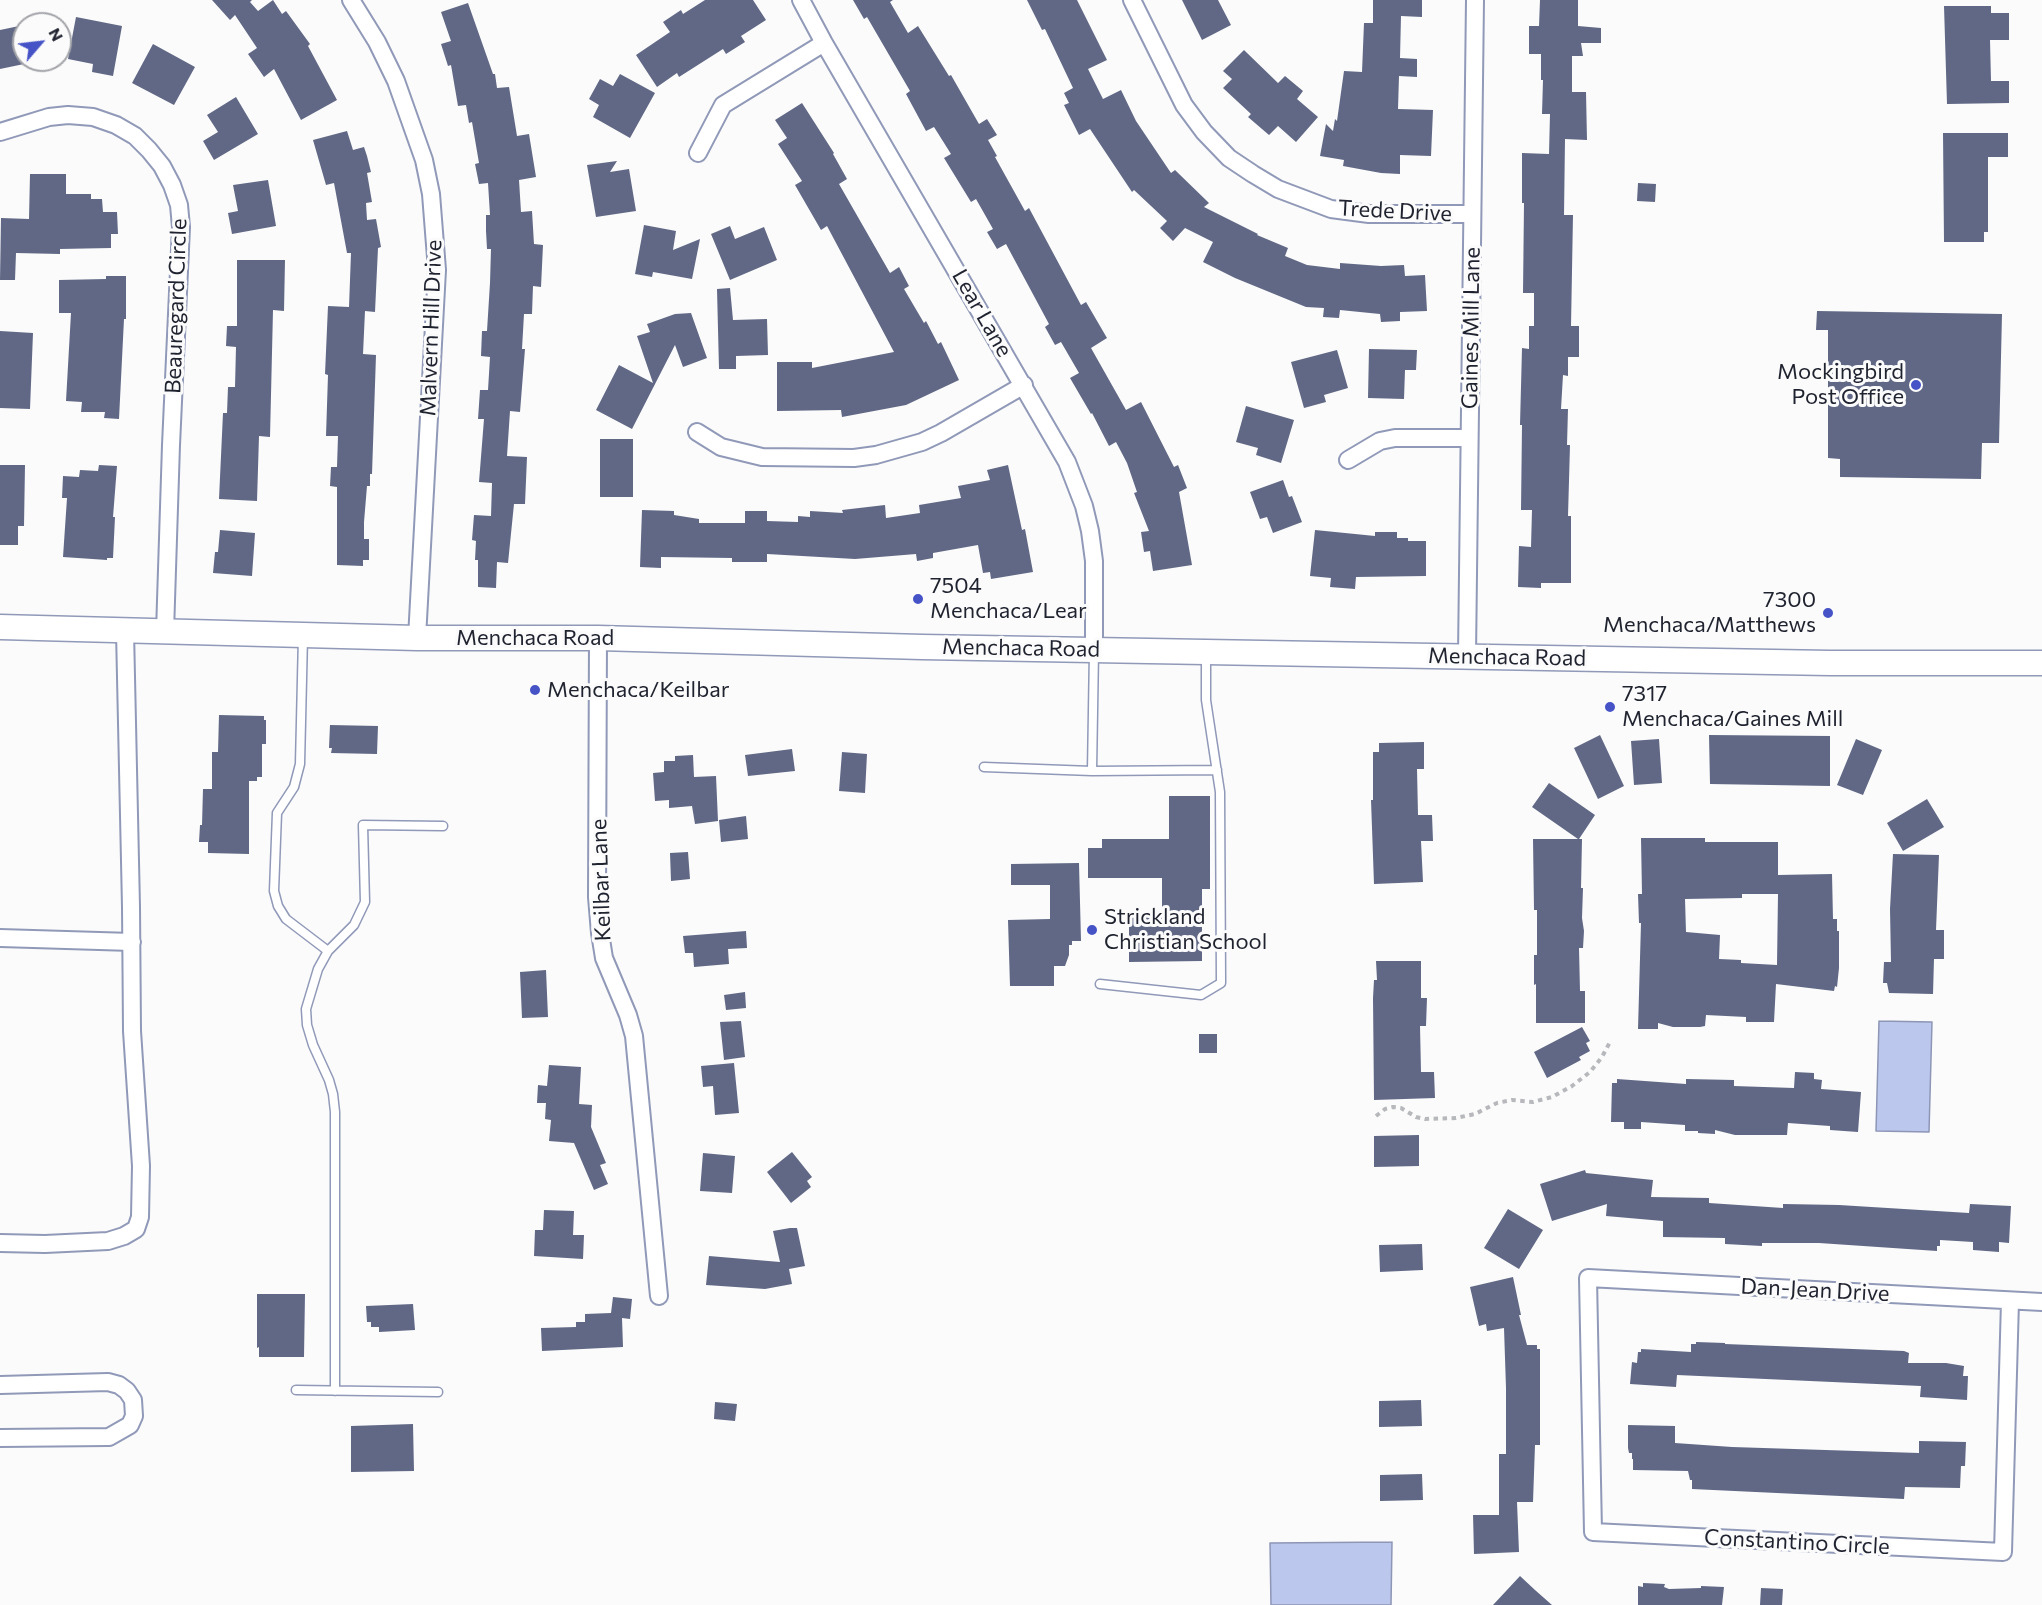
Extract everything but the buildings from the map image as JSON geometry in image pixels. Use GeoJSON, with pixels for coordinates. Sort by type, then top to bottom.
{"type":"FeatureCollection","features":[{"type":"Feature","properties":{"kind":"main road","name":"Menchaca Road"},"geometry":{"type":"LineString","coordinates":[[0,627],[303,636],[598,638],[922,647],[1830,663],[2042,663]]}},
{"type":"Feature","properties":{"kind":"street","name":"Malvern Hill Drive"},"geometry":{"type":"LineString","coordinates":[[351,0],[377,42],[396,81],[424,160],[431,194],[437,270],[417,638]]}},
{"type":"Feature","properties":{"kind":"street","name":"Lear Lane"},"geometry":{"type":"LineString","coordinates":[[801,0],[824,44],[1067,462],[1084,506],[1094,561],[1094,649]]}},
{"type":"Feature","properties":{"kind":"street","name":"Trede Drive"},"geometry":{"type":"LineString","coordinates":[[1132,0],[1184,105],[1212,141],[1229,158],[1253,174],[1278,189],[1331,208],[1369,214],[1472,214]]}},
{"type":"Feature","properties":{"kind":"street","name":"Gaines Mill Lane"},"geometry":{"type":"LineString","coordinates":[[1467,656],[1475,0]]}},
{"type":"Feature","properties":{"kind":"street"},"geometry":{"type":"LineString","coordinates":[[698,153],[723,105],[824,44]]}},
{"type":"Feature","properties":{"kind":"street","name":"Beauregard Circle"},"geometry":{"type":"LineString","coordinates":[[0,132],[49,117],[68,115],[93,117],[116,125],[135,136],[149,150],[167,176],[179,205],[181,227],[171,433],[165,632]]}},
{"type":"Feature","properties":{"kind":"street"},"geometry":{"type":"LineString","coordinates":[[698,432],[721,447],[762,457],[854,458],[876,455],[922,442],[1024,386]]}},
{"type":"Feature","properties":{"kind":"street"},"geometry":{"type":"LineString","coordinates":[[1348,460],[1373,445],[1395,438],[1469,438]]}},
{"type":"Feature","properties":{"kind":"street"},"geometry":{"type":"LineString","coordinates":[[0,1243],[45,1244],[108,1241],[136,1228],[140,1218],[141,1166],[132,1031],[125,631]]}},
{"type":"Feature","properties":{"kind":"street","name":"Keilbar Lane"},"geometry":{"type":"LineString","coordinates":[[598,638],[597,897],[600,933],[604,958],[628,1015],[634,1036],[658,1296]]}},
{"type":"Feature","properties":{"kind":"street"},"geometry":{"type":"LineString","coordinates":[[0,938],[132,942]]}},
{"type":"Feature","properties":{"kind":"street","name":"Constantino Circle"},"geometry":{"type":"LineString","coordinates":[[1588,1278],[1593,1532],[2003,1552],[2010,1301]]}},
{"type":"Feature","properties":{"kind":"street","name":"Dan-Jean Drive"},"geometry":{"type":"LineString","coordinates":[[1588,1278],[2042,1302]]}},
{"type":"Feature","properties":{"kind":"street"},"geometry":{"type":"LineString","coordinates":[[0,1385],[108,1383],[119,1385],[127,1391],[132,1400],[134,1416],[130,1425],[109,1437],[0,1438]]}},
{"type":"Feature","properties":{"kind":"lane"},"geometry":{"type":"LineString","coordinates":[[303,636],[300,764],[294,787],[277,813],[274,891],[278,906],[286,919],[328,951]]}},
{"type":"Feature","properties":{"kind":"lane"},"geometry":{"type":"LineString","coordinates":[[1092,771],[1094,649]]}},
{"type":"Feature","properties":{"kind":"lane"},"geometry":{"type":"LineString","coordinates":[[1100,984],[1201,994],[1221,983],[1220,792],[1206,700],[1206,651]]}},
{"type":"Feature","properties":{"kind":"lane"},"geometry":{"type":"LineString","coordinates":[[984,767],[1092,771],[1216,770]]}},
{"type":"Feature","properties":{"kind":"lane"},"geometry":{"type":"LineString","coordinates":[[335,1391],[335,1112],[329,1080],[310,1035],[306,1009],[318,969],[328,951],[354,925],[364,902],[363,825],[443,826]]}},
{"type":"Feature","properties":{"kind":"lane"},"geometry":{"type":"LineString","coordinates":[[296,1390],[438,1392]]}},
{"type":"Feature","properties":{"kind":"path"},"geometry":{"type":"LineString","coordinates":[[1376,1116],[1393,1107],[1401,1108],[1416,1117],[1425,1119],[1456,1118],[1475,1114],[1497,1103],[1512,1100],[1533,1102],[1552,1097],[1572,1086],[1590,1072],[1602,1057],[1611,1040]]}},
{"type":"Feature","properties":{"kind":"water"},"geometry":{"type":"Polygon","coordinates":[[[1879,1021],[1932,1022],[1929,1132],[1876,1131],[1879,1021]]]}},
{"type":"Feature","properties":{"kind":"water"},"geometry":{"type":"Polygon","coordinates":[[[1392,1542],[1391,1605],[1271,1605],[1270,1543],[1392,1542]]]}},
{"type":"Feature","properties":{"kind":"place","name":"Mockingbird Post Office"},"geometry":{"type":"Point","coordinates":[1916,385]}},
{"type":"Feature","properties":{"kind":"place","name":"7504 Menchaca/Lear"},"geometry":{"type":"Point","coordinates":[918,599]}},
{"type":"Feature","properties":{"kind":"place","name":"7300 Menchaca/Matthews"},"geometry":{"type":"Point","coordinates":[1828,613]}},
{"type":"Feature","properties":{"kind":"place","name":"Menchaca/Keilbar"},"geometry":{"type":"Point","coordinates":[535,690]}},
{"type":"Feature","properties":{"kind":"place","name":"7317 Menchaca/Gaines Mill"},"geometry":{"type":"Point","coordinates":[1610,707]}},
{"type":"Feature","properties":{"kind":"place","name":"Strickland Christian School"},"geometry":{"type":"Point","coordinates":[1092,930]}}]}
